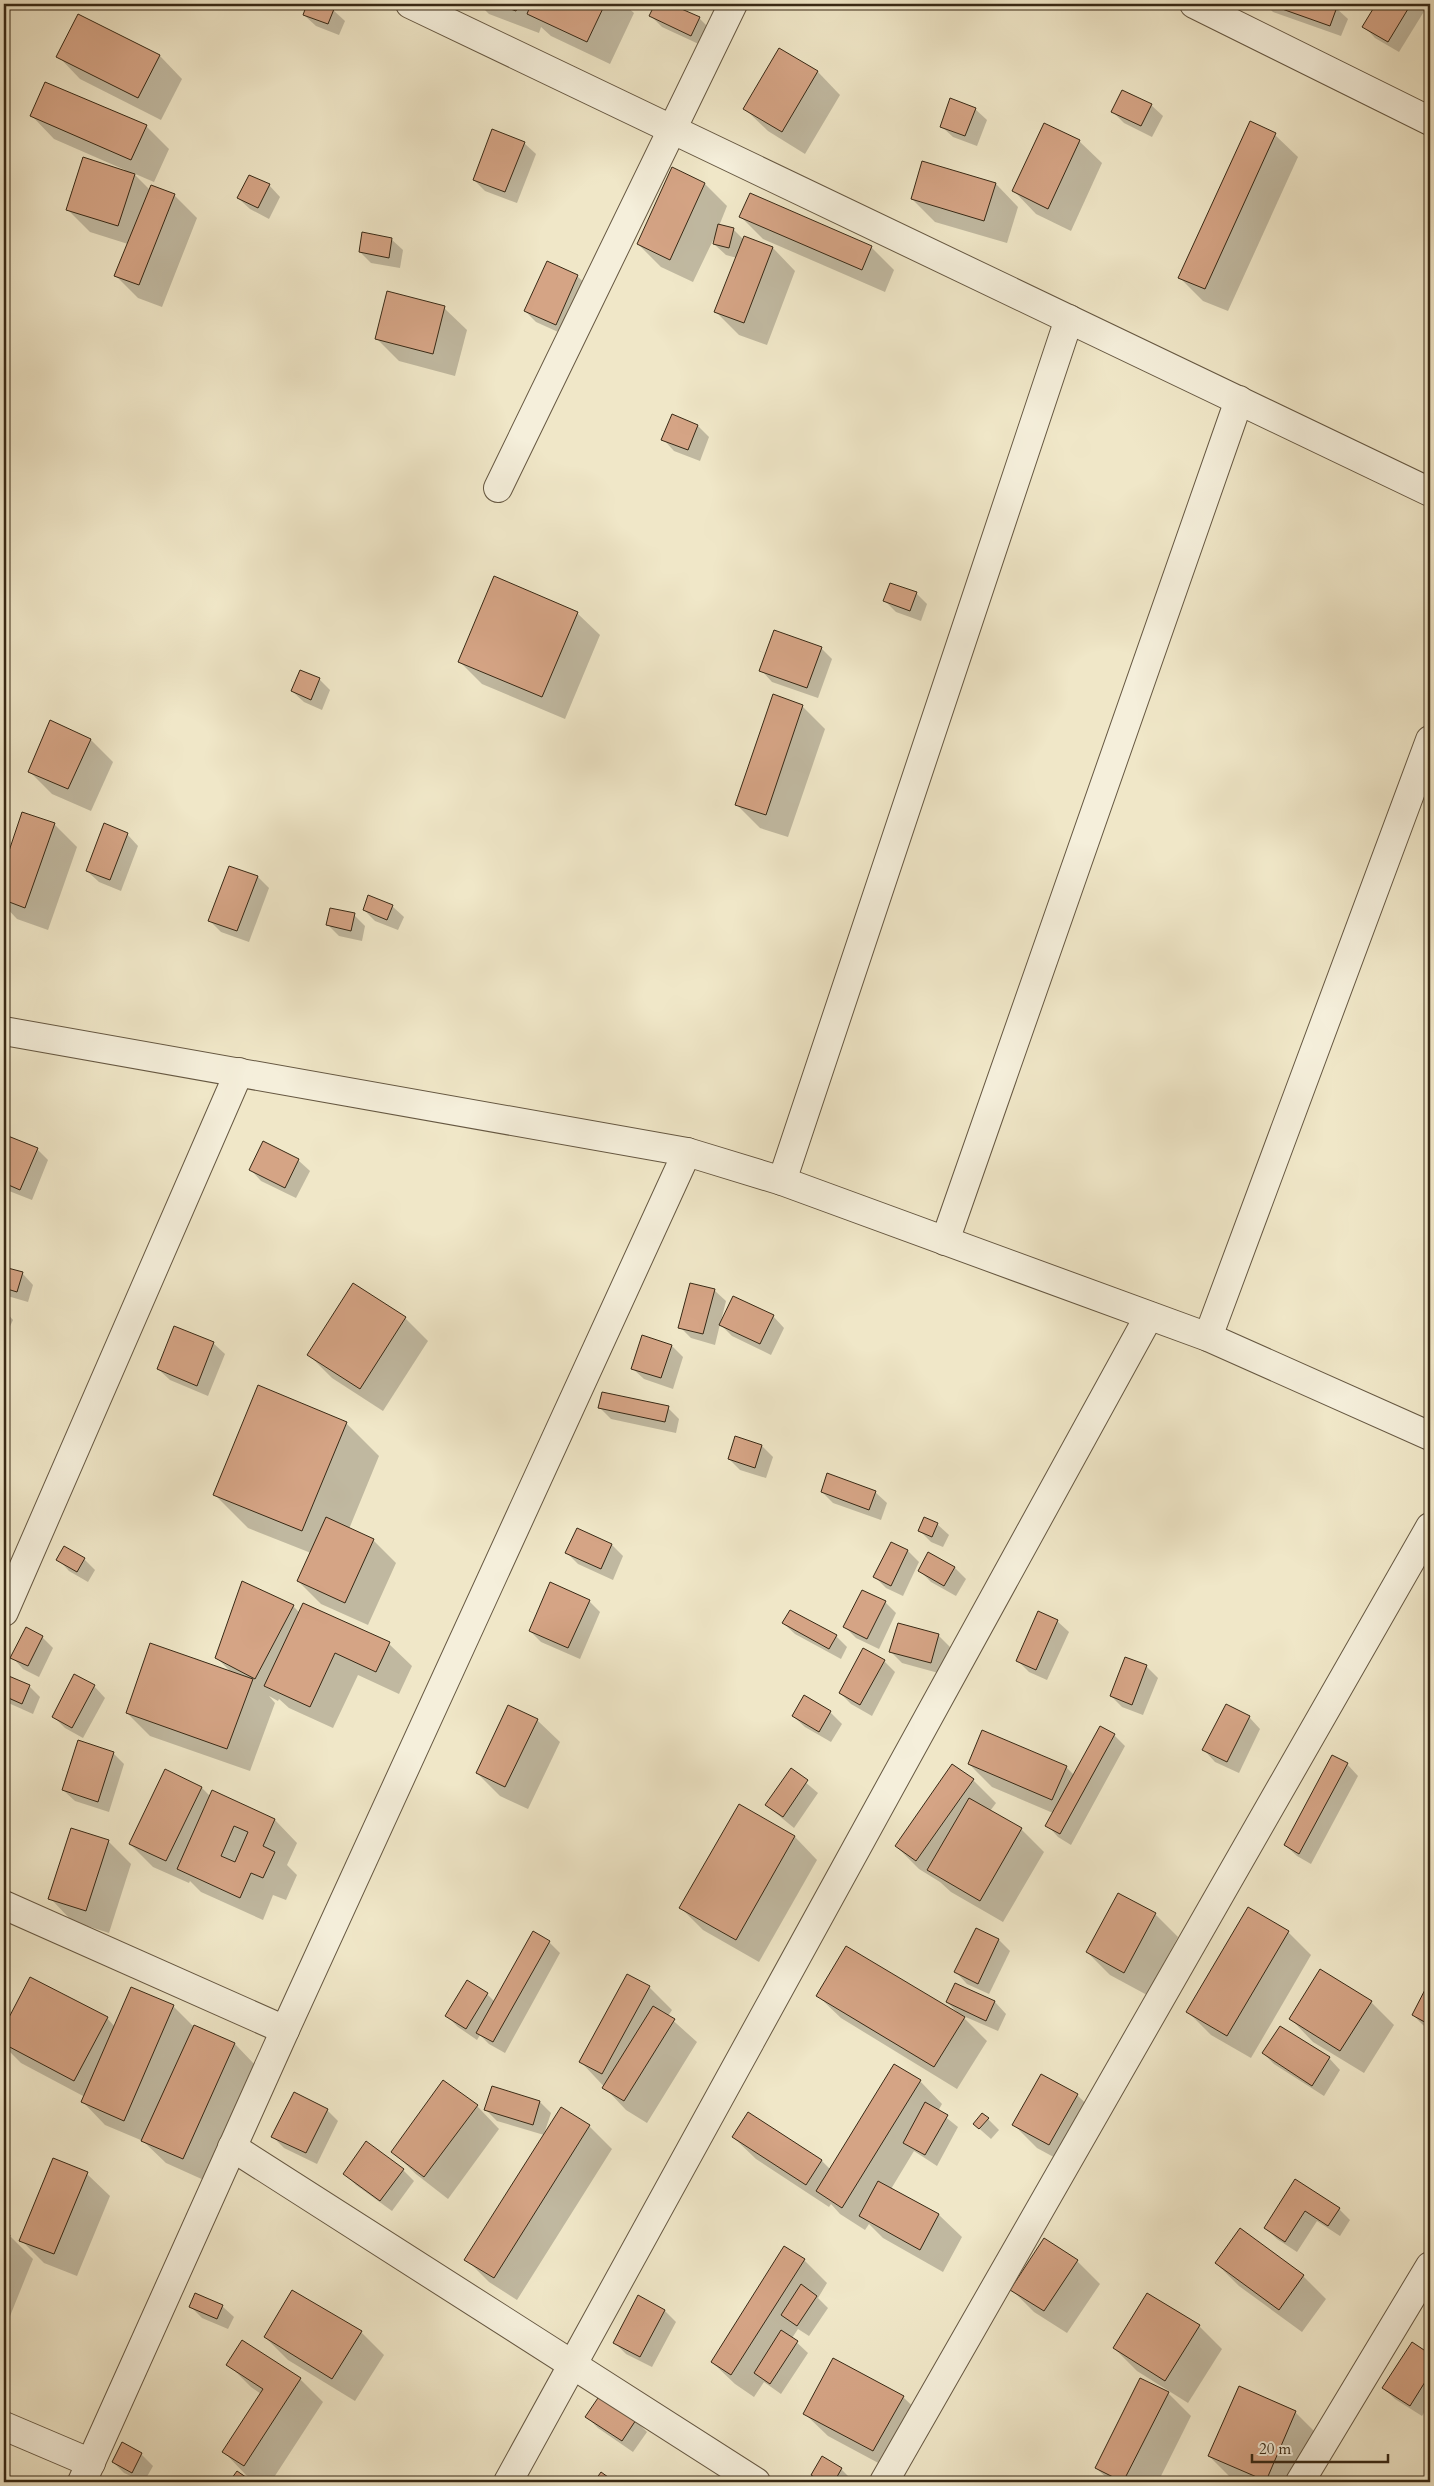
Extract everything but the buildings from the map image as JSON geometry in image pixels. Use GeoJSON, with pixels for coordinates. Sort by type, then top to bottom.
{"type":"FeatureCollection","features":[{"type":"Feature","properties":{"kind":"street"},"geometry":{"type":"LineString","coordinates":[[410,4],[1430,492]]}},
{"type":"Feature","properties":{"kind":"street"},"geometry":{"type":"LineString","coordinates":[[498,488],[733,4]]}},
{"type":"Feature","properties":{"kind":"street"},"geometry":{"type":"LineString","coordinates":[[1194,4],[1430,121]]}},
{"type":"Feature","properties":{"kind":"street"},"geometry":{"type":"LineString","coordinates":[[782,1181],[1069,319]]}},
{"type":"Feature","properties":{"kind":"street"},"geometry":{"type":"LineString","coordinates":[[946,1241],[1239,400]]}},
{"type":"Feature","properties":{"kind":"street"},"geometry":{"type":"LineString","coordinates":[[1208,1338],[1430,740]]}},
{"type":"Feature","properties":{"kind":"street"},"geometry":{"type":"LineString","coordinates":[[4,1031],[687,1152],[782,1181],[1208,1338],[1430,1436]]}},
{"type":"Feature","properties":{"kind":"street"},"geometry":{"type":"LineString","coordinates":[[4,1612],[239,1072]]}},
{"type":"Feature","properties":{"kind":"street"},"geometry":{"type":"LineString","coordinates":[[4,2426],[87,2472],[285,2030],[687,1152]]}},
{"type":"Feature","properties":{"kind":"street"},"geometry":{"type":"LineString","coordinates":[[508,2482],[1149,1316]]}},
{"type":"Feature","properties":{"kind":"street"},"geometry":{"type":"LineString","coordinates":[[884,2482],[1430,1527]]}},
{"type":"Feature","properties":{"kind":"street"},"geometry":{"type":"LineString","coordinates":[[4,1905],[285,2030]]}},
{"type":"Feature","properties":{"kind":"street"},"geometry":{"type":"LineString","coordinates":[[232,2147],[756,2482]]}},
{"type":"Feature","properties":{"kind":"street"},"geometry":{"type":"LineString","coordinates":[[1300,2482],[1430,2266]]}}]}
